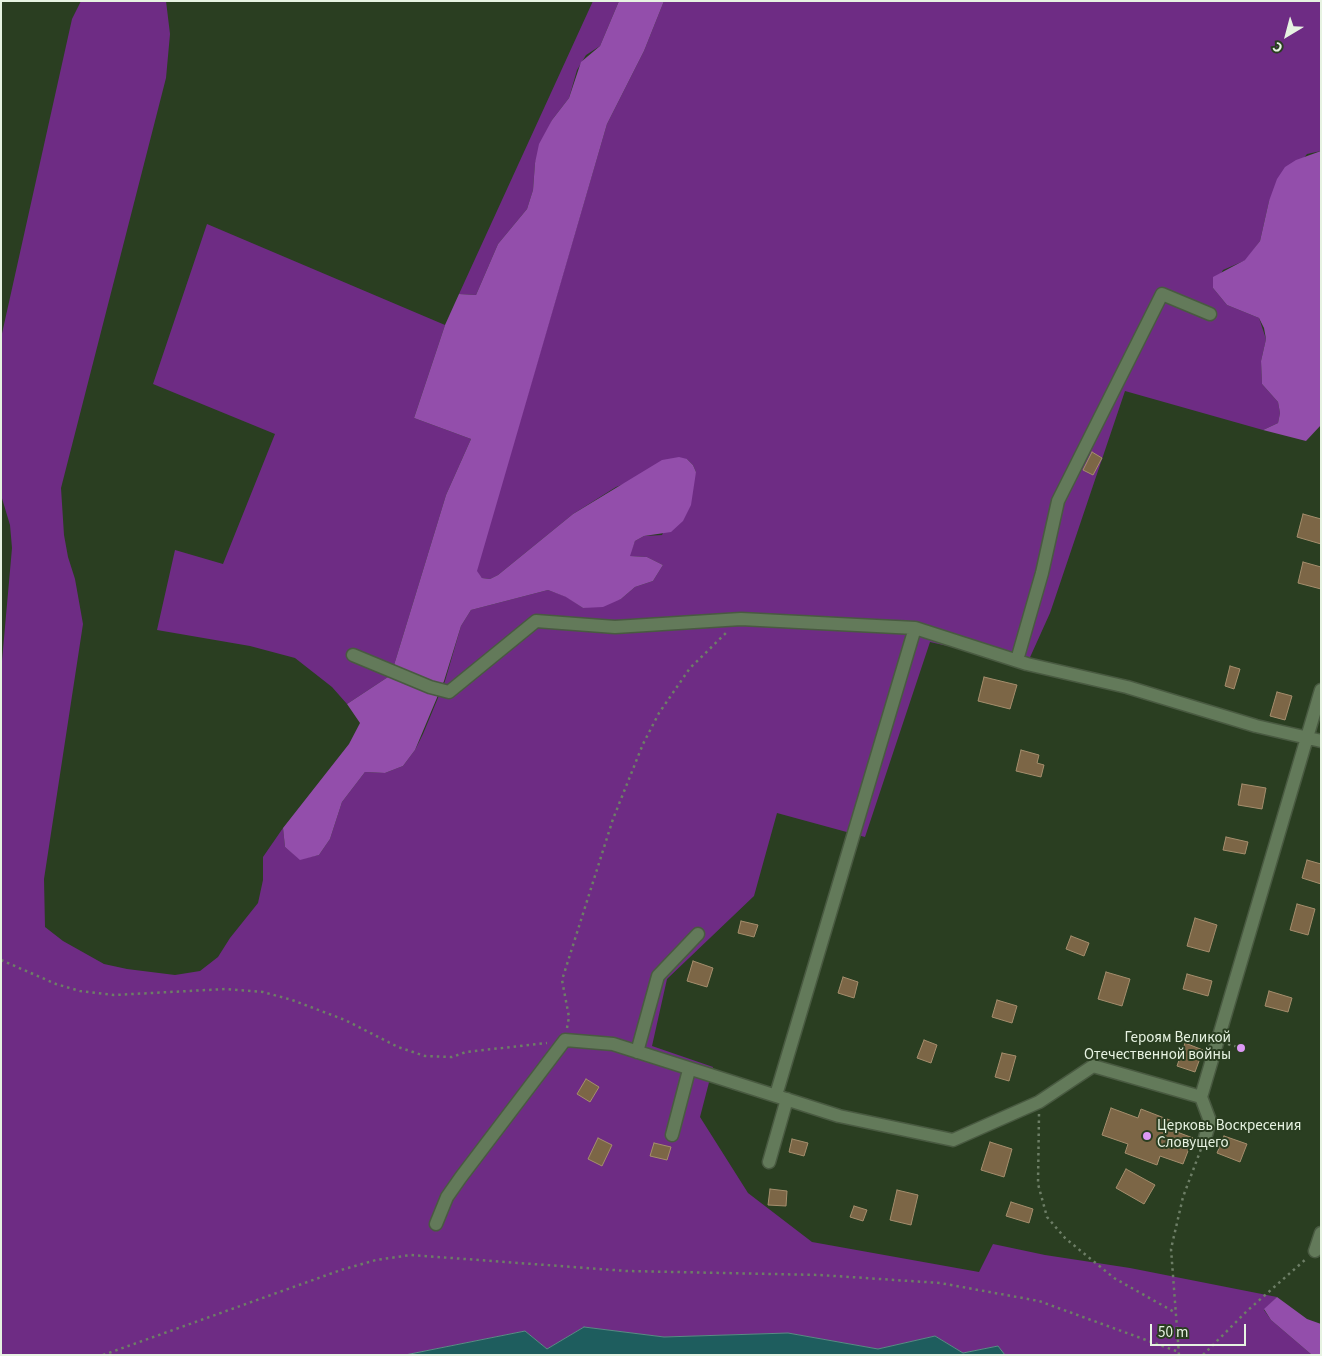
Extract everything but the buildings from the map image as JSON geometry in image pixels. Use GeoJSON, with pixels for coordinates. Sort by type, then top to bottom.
{"type":"FeatureCollection","features":[{"type":"Feature","properties":{"kind":"street"},"geometry":{"type":"LineString","coordinates":[[1016,660],[1042,573],[1058,501],[1162,294],[1210,314]]}},
{"type":"Feature","properties":{"kind":"street"},"geometry":{"type":"LineString","coordinates":[[354,655],[430,687],[449,692],[536,621],[615,627],[741,618],[916,628],[1016,660],[1127,687],[1256,726],[1321,741]]}},
{"type":"Feature","properties":{"kind":"street"},"geometry":{"type":"LineString","coordinates":[[769,1162],[781,1097],[916,628]]}},
{"type":"Feature","properties":{"kind":"street"},"geometry":{"type":"LineString","coordinates":[[1206,1138],[1210,1121],[1201,1097],[1321,690]]}},
{"type":"Feature","properties":{"kind":"street"},"geometry":{"type":"LineString","coordinates":[[637,1052],[658,976],[698,934]]}},
{"type":"Feature","properties":{"kind":"street"},"geometry":{"type":"LineString","coordinates":[[436,1224],[447,1197],[456,1184],[565,1040],[613,1044],[689,1070],[839,1116],[953,1140],[1039,1102],[1093,1066],[1201,1097]]}},
{"type":"Feature","properties":{"kind":"street"},"geometry":{"type":"LineString","coordinates":[[672,1135],[689,1070]]}},
{"type":"Feature","properties":{"kind":"street"},"geometry":{"type":"LineString","coordinates":[[1315,1252],[1321,1233]]}},
{"type":"Feature","properties":{"kind":"path"},"geometry":{"type":"LineString","coordinates":[[1,960],[56,984],[80,991],[114,994],[226,989],[263,992],[292,1000],[345,1020],[398,1047],[425,1056],[452,1057],[466,1052],[565,1040],[569,1017],[562,980],[613,820],[643,744],[659,713],[690,668],[741,618]]}},
{"type":"Feature","properties":{"kind":"path"},"geometry":{"type":"LineString","coordinates":[[1039,1102],[1038,1184],[1047,1217],[1065,1238],[1114,1278],[1176,1313]]}},
{"type":"Feature","properties":{"kind":"path"},"geometry":{"type":"LineString","coordinates":[[103,1355],[341,1270],[376,1260],[411,1255],[627,1271],[820,1275],[940,1283],[1039,1301],[1179,1354],[1171,1249],[1183,1197],[1206,1138]]}},
{"type":"Feature","properties":{"kind":"path"},"geometry":{"type":"LineString","coordinates":[[1203,1355],[1247,1311],[1315,1252]]}},
{"type":"Feature","properties":{"kind":"shaded area"},"geometry":{"type":"Polygon","coordinates":[[[81,1],[166,1],[170,34],[166,78],[61,488],[64,535],[75,579],[83,624],[44,879],[45,927],[63,941],[104,964],[175,975],[200,971],[218,957],[230,938],[258,903],[263,880],[263,857],[283,828],[285,847],[300,859],[319,855],[330,839],[342,802],[365,772],[385,773],[403,766],[415,750],[423,734],[445,681],[461,626],[471,610],[548,590],[567,597],[583,608],[621,599],[635,587],[653,581],[663,565],[647,557],[629,556],[635,541],[644,536],[662,535],[696,472],[693,465],[687,459],[616,487],[573,514],[498,575],[490,579],[482,578],[476,571],[607,124],[644,51],[664,1],[1321,1],[1321,151],[1307,154],[1269,201],[1260,241],[1246,260],[1223,270],[1213,288],[1227,305],[1259,318],[1266,339],[1261,361],[1262,384],[1278,402],[1280,413],[1278,423],[1263,430],[1125,391],[1050,613],[1027,664],[930,642],[865,837],[777,813],[754,896],[667,979],[652,1046],[713,1067],[700,1117],[748,1193],[812,1242],[979,1272],[993,1244],[1045,1255],[1130,1268],[1277,1297],[1264,1310],[1271,1320],[1312,1355],[1005,1355],[998,1346],[963,1353],[935,1336],[878,1349],[788,1333],[664,1337],[584,1327],[547,1349],[525,1331],[405,1355],[1,1355],[1,672],[12,548],[10,525],[1,495],[1,338],[72,19],[81,1]]]}},
{"type":"Feature","properties":{"kind":"shaded area"},"geometry":{"type":"Polygon","coordinates":[[[593,1],[619,1],[600,46],[586,55],[577,70],[569,98],[552,120],[535,163],[533,190],[527,209],[498,244],[476,295],[459,294],[593,1]]]}},
{"type":"Feature","properties":{"kind":"shaded area"},"geometry":{"type":"Polygon","coordinates":[[[619,1],[664,1],[644,51],[607,124],[477,571],[482,578],[490,579],[498,575],[573,514],[662,460],[679,457],[687,459],[693,465],[696,472],[691,505],[683,521],[671,532],[644,536],[635,541],[630,556],[647,557],[663,565],[653,581],[635,587],[621,599],[603,607],[583,608],[566,597],[548,590],[471,610],[461,626],[444,681],[415,750],[403,766],[385,773],[365,772],[342,802],[330,839],[319,855],[300,860],[285,847],[283,828],[349,744],[360,723],[347,704],[391,675],[446,495],[471,439],[414,418],[445,325],[459,294],[476,295],[498,244],[527,209],[533,190],[535,163],[539,144],[552,120],[569,98],[581,62],[600,46],[619,1]]]}},
{"type":"Feature","properties":{"kind":"shaded area"},"geometry":{"type":"Polygon","coordinates":[[[1321,151],[1321,425],[1306,441],[1263,430],[1278,423],[1280,413],[1278,402],[1262,384],[1261,361],[1266,339],[1264,328],[1259,318],[1227,305],[1213,288],[1213,277],[1245,260],[1260,241],[1269,201],[1277,179],[1285,167],[1296,160],[1321,151]]]}},
{"type":"Feature","properties":{"kind":"shaded area"},"geometry":{"type":"Polygon","coordinates":[[[207,224],[445,325],[414,418],[471,439],[446,495],[391,675],[347,704],[332,687],[295,658],[250,646],[157,630],[175,550],[223,564],[275,434],[153,384],[207,224]]]}},
{"type":"Feature","properties":{"kind":"shaded area"},"geometry":{"type":"Polygon","coordinates":[[[1277,1297],[1307,1319],[1321,1324],[1321,1355],[1312,1355],[1271,1320],[1264,1309],[1277,1297]]]}},
{"type":"Feature","properties":{"kind":"water"},"geometry":{"type":"Polygon","coordinates":[[[584,1327],[664,1337],[788,1333],[878,1349],[935,1336],[963,1353],[998,1346],[1005,1355],[405,1355],[525,1331],[547,1349],[584,1327]]]}},
{"type":"Feature","properties":{"kind":"place","name":"Героям Великой Отечественной войны"},"geometry":{"type":"Point","coordinates":[1241,1048]}},
{"type":"Feature","properties":{"kind":"place","name":"Церковь Воскресения Словущего"},"geometry":{"type":"Point","coordinates":[1147,1136]}}]}
